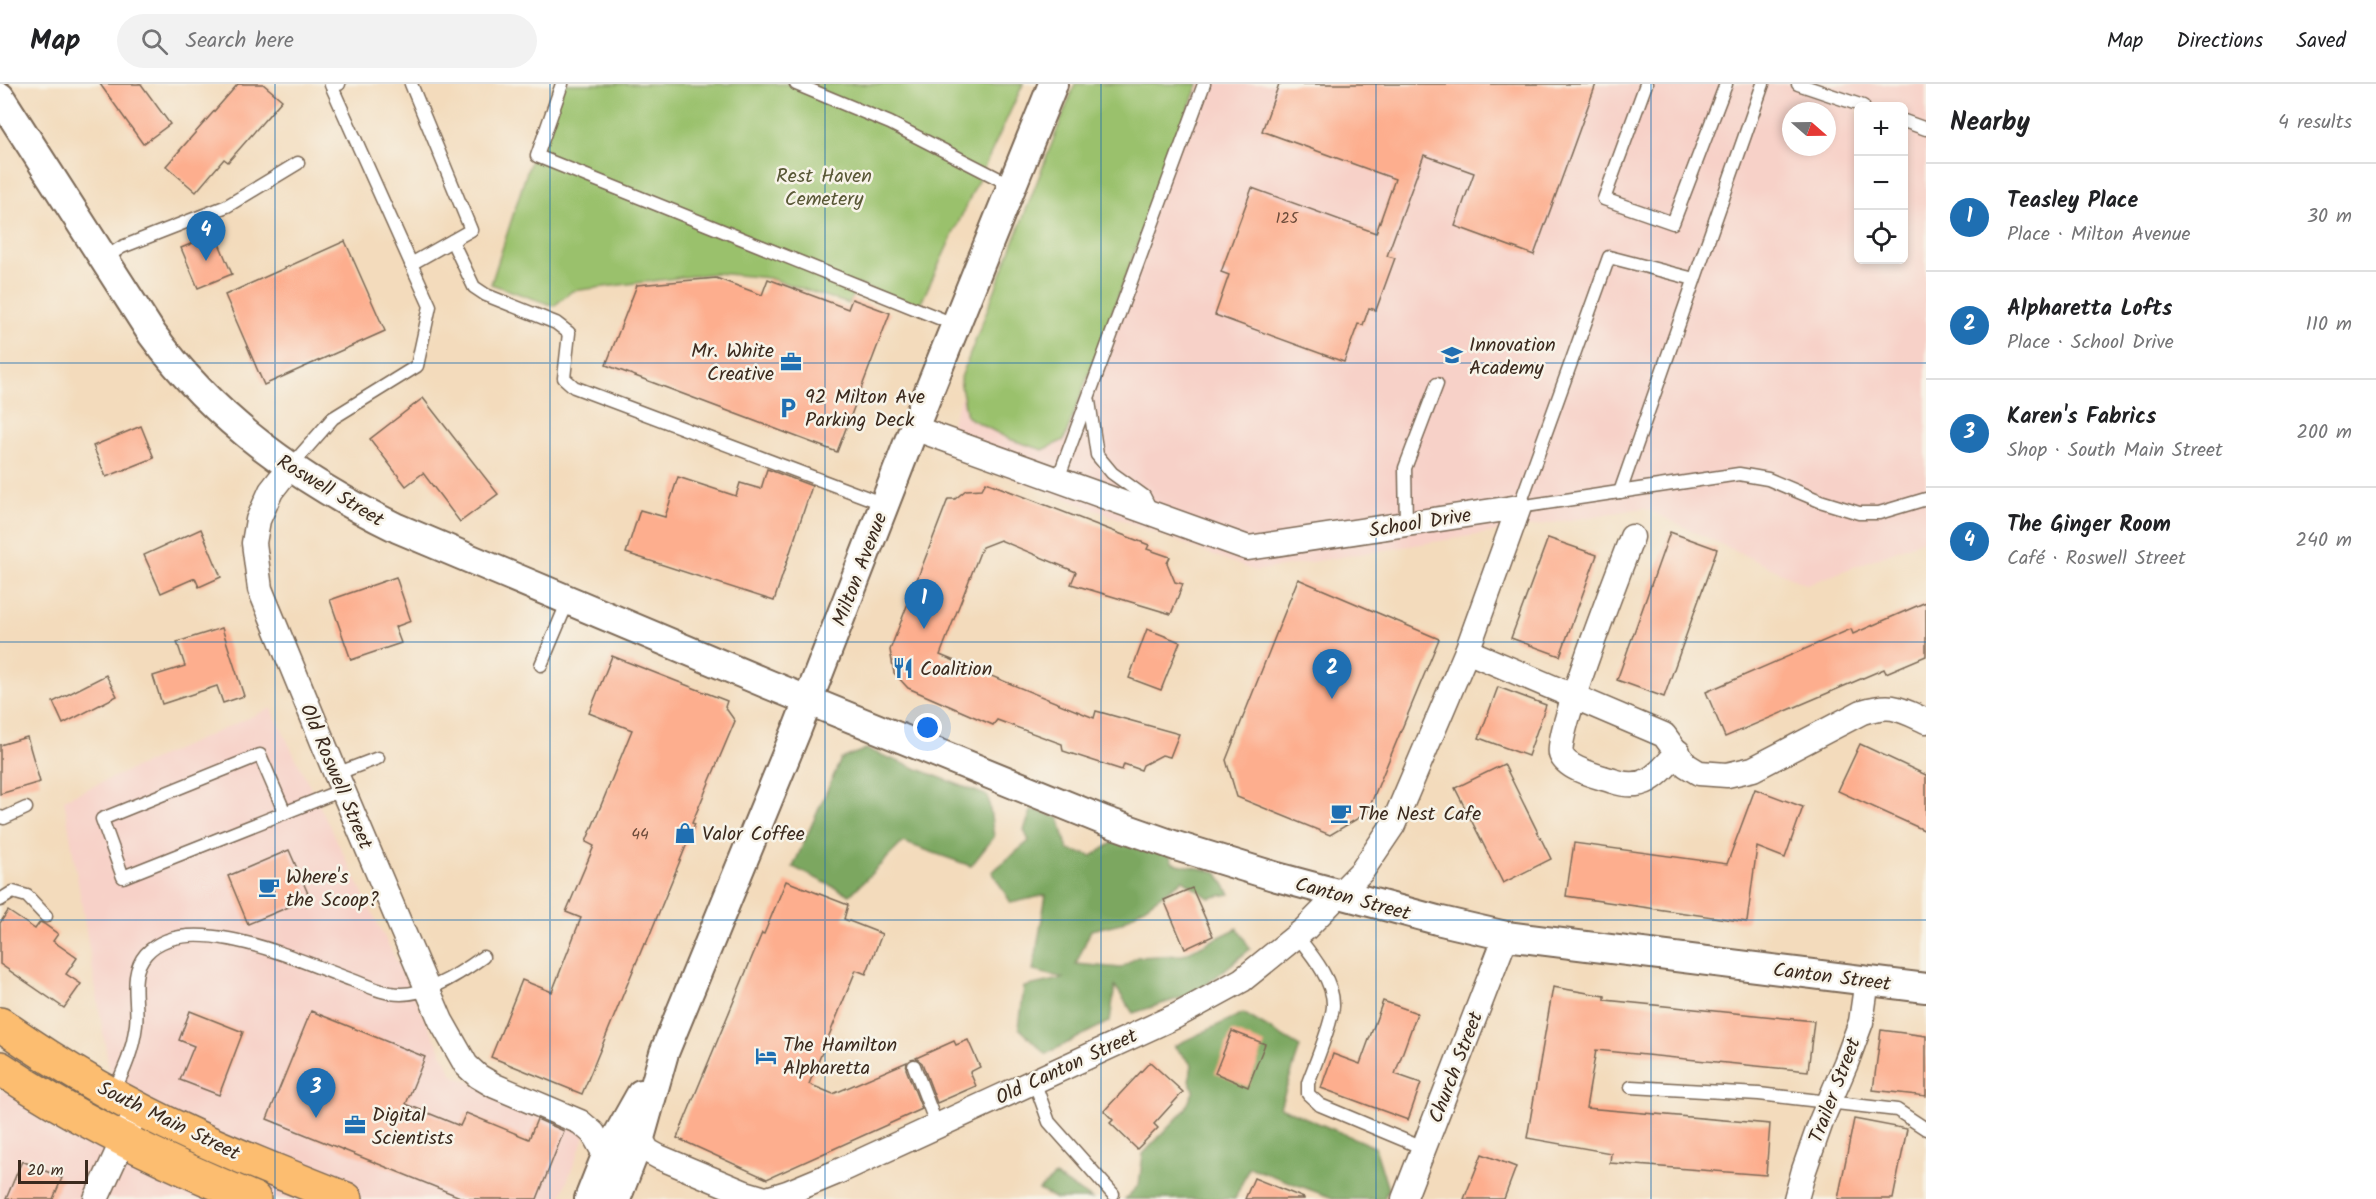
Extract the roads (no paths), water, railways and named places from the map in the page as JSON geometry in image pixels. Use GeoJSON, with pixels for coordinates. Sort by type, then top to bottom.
{"type":"FeatureCollection","features":[{"type":"Feature","properties":{"kind":"main road","name":"South Main Street"},"geometry":{"type":"LineString","coordinates":[[0,1024],[125,1101],[191,1135],[346,1199]]}},
{"type":"Feature","properties":{"kind":"main road","name":"South Main Street"},"geometry":{"type":"LineString","coordinates":[[0,1068],[123,1140],[168,1163],[254,1199]]}},
{"type":"Feature","properties":{"kind":"street","name":"Milton Avenue"},"geometry":{"type":"LineString","coordinates":[[616,1199],[640,1138],[664,1053],[1053,84]]}},
{"type":"Feature","properties":{"kind":"street","name":"Roswell Street"},"geometry":{"type":"LineString","coordinates":[[0,97],[102,259],[169,358],[231,422],[290,468],[343,501],[388,524],[568,601],[808,699]]}},
{"type":"Feature","properties":{"kind":"street","name":"School Drive"},"geometry":{"type":"LineString","coordinates":[[914,428],[1248,548],[1519,507]]}},
{"type":"Feature","properties":{"kind":"street","name":"Old Roswell Street"},"geometry":{"type":"LineString","coordinates":[[290,468],[271,492],[258,520],[254,543],[256,566],[267,609],[455,1049],[466,1065],[478,1076],[495,1086],[580,1122],[592,1133],[606,1156]]}},
{"type":"Feature","properties":{"kind":"street"},"geometry":{"type":"LineString","coordinates":[[1340,894],[1362,871],[1393,825],[1467,651],[1519,507]]}},
{"type":"Feature","properties":{"kind":"street"},"geometry":{"type":"LineString","coordinates":[[1632,537],[1574,697],[1560,744],[1561,755],[1568,764],[1626,785],[1647,782],[1658,776],[1677,752]]}},
{"type":"Feature","properties":{"kind":"street"},"geometry":{"type":"LineString","coordinates":[[1467,651],[1664,735],[1686,765],[1699,773],[1728,775],[1753,769],[1862,712],[1879,707],[1890,706],[1926,721]]}},
{"type":"Feature","properties":{"kind":"street","name":"Canton Street"},"geometry":{"type":"LineString","coordinates":[[808,699],[1105,821],[1176,846],[1277,877],[1437,920],[1506,936],[1926,988]]}},
{"type":"Feature","properties":{"kind":"street","name":"Old Canton Street"},"geometry":{"type":"LineString","coordinates":[[640,1138],[648,1151],[659,1157],[745,1193],[766,1199],[787,1193],[1176,1016],[1233,985],[1266,962],[1297,936],[1340,894]]}},
{"type":"Feature","properties":{"kind":"street","name":"Church Street"},"geometry":{"type":"LineString","coordinates":[[1404,1199],[1506,936]]}},
{"type":"Feature","properties":{"kind":"street","name":"Trailer Street"},"geometry":{"type":"LineString","coordinates":[[1797,1199],[1804,1170],[1861,1022],[1867,980]]}},
{"type":"Feature","properties":{"kind":"street","name":"Milton Avenue"},"geometry":{"type":"LineString","coordinates":[[589,1199],[606,1156],[664,1053]]}},
{"type":"Feature","properties":{"kind":"street"},"geometry":{"type":"LineString","coordinates":[[96,1199],[123,1140],[125,1101]]}},
{"type":"Feature","properties":{"kind":"lane"},"geometry":{"type":"LineString","coordinates":[[290,468],[333,418],[417,366],[430,306],[331,86],[339,84]]}},
{"type":"Feature","properties":{"kind":"lane"},"geometry":{"type":"LineString","coordinates":[[411,84],[471,230],[411,264]]}},
{"type":"Feature","properties":{"kind":"lane"},"geometry":{"type":"LineString","coordinates":[[562,84],[537,156],[956,325]]}},
{"type":"Feature","properties":{"kind":"lane"},"geometry":{"type":"LineString","coordinates":[[796,84],[890,123],[1011,185]]}},
{"type":"Feature","properties":{"kind":"lane"},"geometry":{"type":"LineString","coordinates":[[1058,479],[1204,84]]}},
{"type":"Feature","properties":{"kind":"lane"},"geometry":{"type":"LineString","coordinates":[[1646,84],[1604,199],[1673,223],[1726,84]]}},
{"type":"Feature","properties":{"kind":"lane"},"geometry":{"type":"LineString","coordinates":[[1620,492],[1763,84]]}},
{"type":"Feature","properties":{"kind":"lane"},"geometry":{"type":"LineString","coordinates":[[1798,84],[1854,103]]}},
{"type":"Feature","properties":{"kind":"lane"},"geometry":{"type":"LineString","coordinates":[[1908,122],[1926,129]]}},
{"type":"Feature","properties":{"kind":"lane"},"geometry":{"type":"LineString","coordinates":[[102,259],[122,247],[227,206],[298,163]]}},
{"type":"Feature","properties":{"kind":"lane"},"geometry":{"type":"LineString","coordinates":[[452,241],[474,287],[486,295],[556,323],[569,333],[564,378],[574,387],[884,504]]}},
{"type":"Feature","properties":{"kind":"lane"},"geometry":{"type":"LineString","coordinates":[[1694,279],[1610,257],[1519,507],[1739,474],[1768,479],[1825,503],[1859,513],[1879,513],[1926,499]]}},
{"type":"Feature","properties":{"kind":"lane"},"geometry":{"type":"LineString","coordinates":[[1406,524],[1405,468],[1437,384]]}},
{"type":"Feature","properties":{"kind":"lane"},"geometry":{"type":"LineString","coordinates":[[1089,398],[1097,455],[1112,473],[1144,496],[1153,513]]}},
{"type":"Feature","properties":{"kind":"lane"},"geometry":{"type":"LineString","coordinates":[[541,664],[568,601]]}},
{"type":"Feature","properties":{"kind":"lane"},"geometry":{"type":"LineString","coordinates":[[285,813],[260,755],[102,819],[123,877],[285,813],[378,758]]}},
{"type":"Feature","properties":{"kind":"lane"},"geometry":{"type":"LineString","coordinates":[[0,817],[4,818],[26,808]]}},
{"type":"Feature","properties":{"kind":"lane"},"geometry":{"type":"LineString","coordinates":[[0,900],[13,892],[27,896],[46,916]]}},
{"type":"Feature","properties":{"kind":"lane"},"geometry":{"type":"LineString","coordinates":[[125,1101],[136,1023],[134,980],[144,956],[154,946],[180,936],[212,935],[255,945],[379,990],[402,994],[428,988],[456,977],[483,957]]}},
{"type":"Feature","properties":{"kind":"lane"},"geometry":{"type":"LineString","coordinates":[[1297,936],[1317,960],[1327,980],[1333,1006],[1308,1083],[1308,1094],[1320,1105],[1424,1148]]}},
{"type":"Feature","properties":{"kind":"lane"},"geometry":{"type":"LineString","coordinates":[[915,1066],[938,1126]]}},
{"type":"Feature","properties":{"kind":"lane"},"geometry":{"type":"LineString","coordinates":[[1034,1081],[1049,1122],[1113,1194]]}},
{"type":"Feature","properties":{"kind":"lane"},"geometry":{"type":"LineString","coordinates":[[1631,1087],[1759,1094],[1897,1110],[1926,1129]]}},
{"type":"Feature","properties":{"kind":"place","name":"The Ginger Room"},"geometry":{"type":"Point","coordinates":[206,261]}},
{"type":"Feature","properties":{"kind":"place","name":"Innovation Academy"},"geometry":{"type":"Point","coordinates":[1452,355]}},
{"type":"Feature","properties":{"kind":"place","name":"Mr. White Creative"},"geometry":{"type":"Point","coordinates":[791,362]}},
{"type":"Feature","properties":{"kind":"place","name":"92 Milton Ave Parking Deck"},"geometry":{"type":"Point","coordinates":[788,408]}},
{"type":"Feature","properties":{"kind":"place","name":"Teasley Place"},"geometry":{"type":"Point","coordinates":[924,629]}},
{"type":"Feature","properties":{"kind":"place","name":"Coalition"},"geometry":{"type":"Point","coordinates":[903,668]}},
{"type":"Feature","properties":{"kind":"place","name":"Alpharetta Lofts"},"geometry":{"type":"Point","coordinates":[1332,699]}},
{"type":"Feature","properties":{"kind":"place","name":"The Nest Cafe"},"geometry":{"type":"Point","coordinates":[1341,813]}},
{"type":"Feature","properties":{"kind":"place","name":"Valor Coffee"},"geometry":{"type":"Point","coordinates":[685,833]}},
{"type":"Feature","properties":{"kind":"place","name":"Where's the Scoop?"},"geometry":{"type":"Point","coordinates":[269,887]}},
{"type":"Feature","properties":{"kind":"place","name":"The Hamilton Alpharetta"},"geometry":{"type":"Point","coordinates":[766,1056]}},
{"type":"Feature","properties":{"kind":"place","name":"Karen's Fabrics"},"geometry":{"type":"Point","coordinates":[316,1118]}},
{"type":"Feature","properties":{"kind":"place","name":"Digital Scientists"},"geometry":{"type":"Point","coordinates":[355,1125]}},
{"type":"Feature","properties":{"kind":"park label","name":"Rest Haven Cemetery"},"geometry":{"type":"Point","coordinates":[824,186]}}]}
